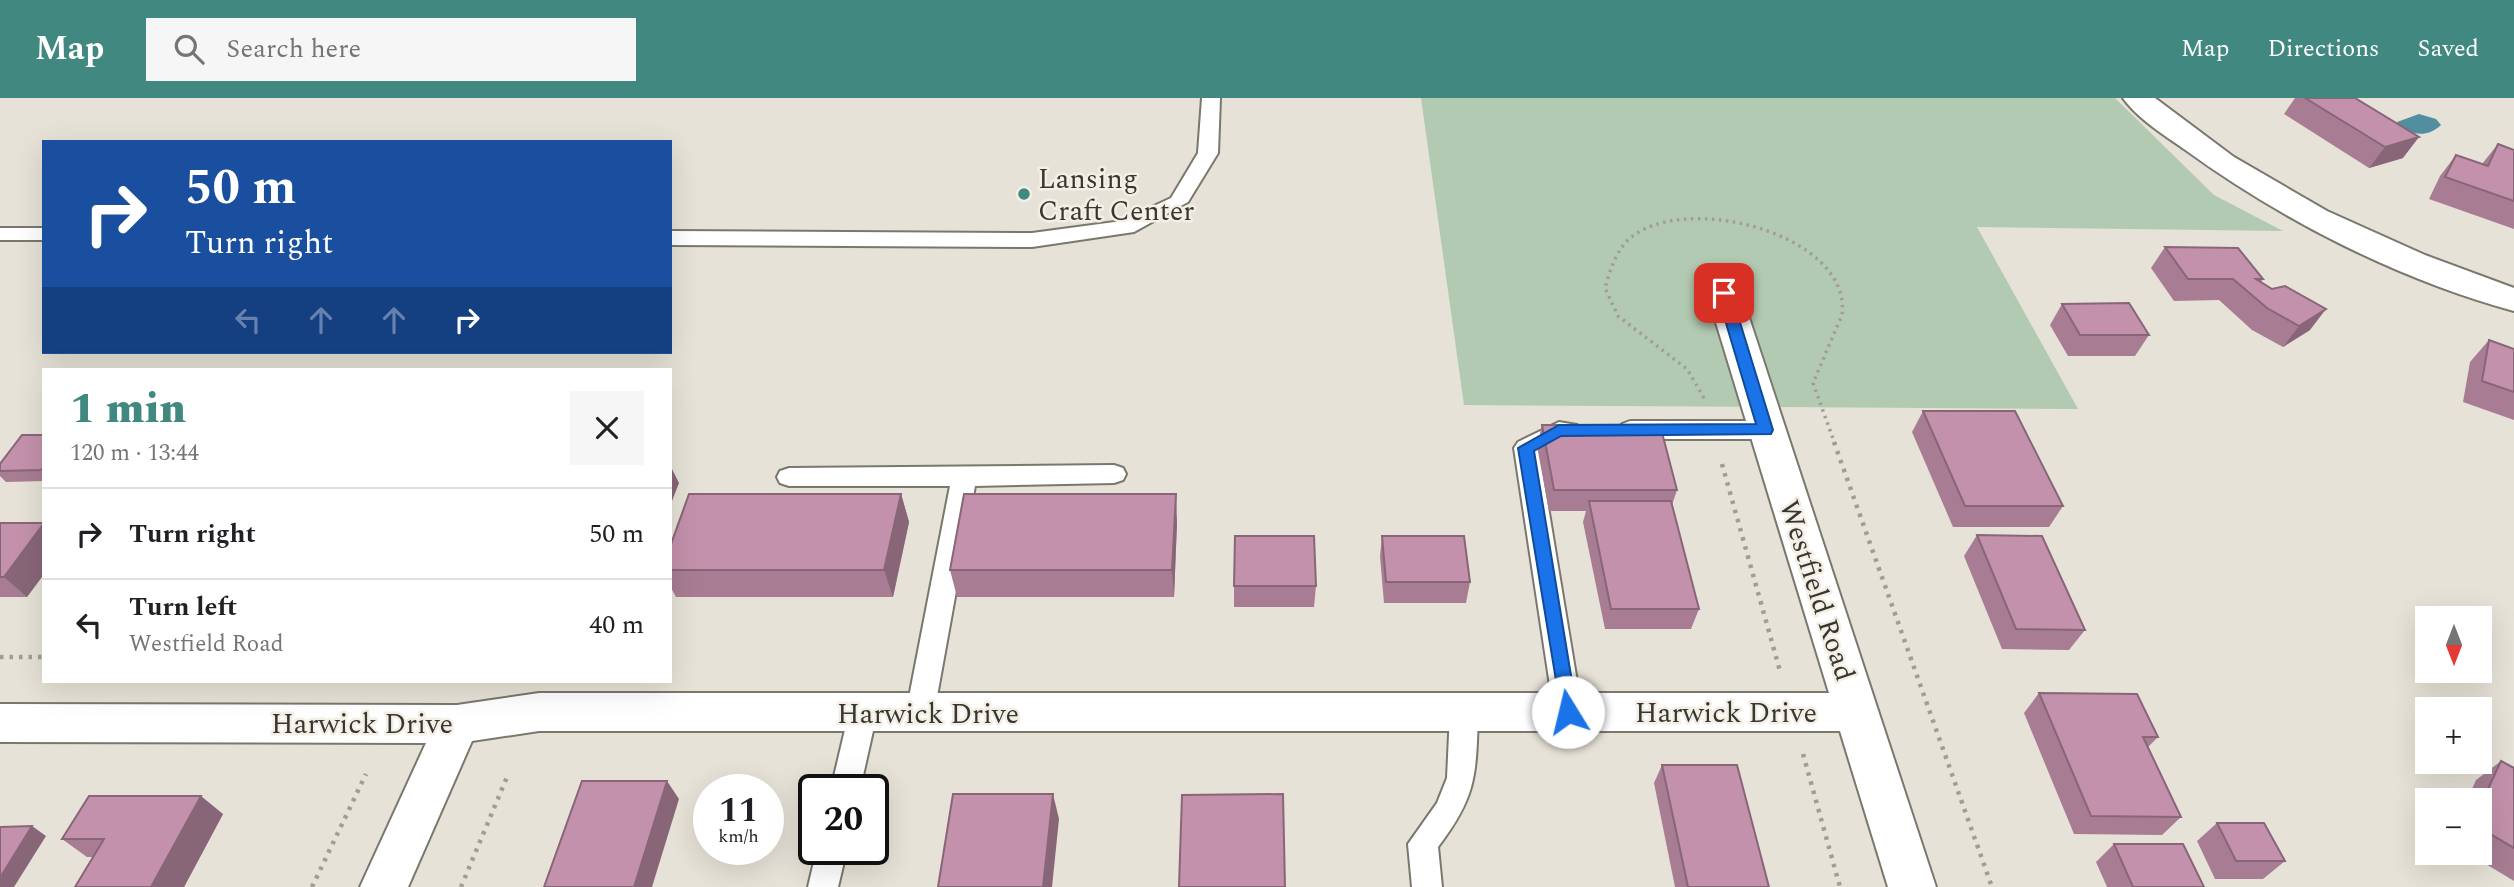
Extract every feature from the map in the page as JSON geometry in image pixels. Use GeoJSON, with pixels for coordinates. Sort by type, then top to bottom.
{"type":"FeatureCollection","features":[{"type":"Feature","properties":{"kind":"street"},"geometry":{"type":"LineString","coordinates":[[2137,98],[2179,135],[2256,187],[2357,240],[2514,300]]}},
{"type":"Feature","properties":{"kind":"street","name":"Westfield Road"},"geometry":{"type":"LineString","coordinates":[[1724,293],[1912,887]]}},
{"type":"Feature","properties":{"kind":"street","name":"Harwick Drive"},"geometry":{"type":"LineString","coordinates":[[0,723],[457,724],[539,712],[1857,712]]}},
{"type":"Feature","properties":{"kind":"street"},"geometry":{"type":"LineString","coordinates":[[384,887],[457,724]]}},
{"type":"Feature","properties":{"kind":"lane"},"geometry":{"type":"LineString","coordinates":[[672,238],[1032,240],[1127,227],[1178,202],[1208,153],[1210,98]]}},
{"type":"Feature","properties":{"kind":"lane"},"geometry":{"type":"LineString","coordinates":[[0,234],[42,234]]}},
{"type":"Feature","properties":{"kind":"lane"},"geometry":{"type":"LineString","coordinates":[[1568,712],[1526,448],[1559,431],[1766,430]]}},
{"type":"Feature","properties":{"kind":"lane"},"geometry":{"type":"LineString","coordinates":[[789,477],[1114,474]]}},
{"type":"Feature","properties":{"kind":"lane"},"geometry":{"type":"LineString","coordinates":[[920,713],[964,477]]}},
{"type":"Feature","properties":{"kind":"lane"},"geometry":{"type":"LineString","coordinates":[[849,774],[863,713]]}},
{"type":"Feature","properties":{"kind":"lane"},"geometry":{"type":"LineString","coordinates":[[1427,887],[1423,844],[1448,811],[1461,779],[1464,713]]}},
{"type":"Feature","properties":{"kind":"lane"},"geometry":{"type":"LineString","coordinates":[[823,887],[828,865]]}},
{"type":"Feature","properties":{"kind":"path"},"geometry":{"type":"LineString","coordinates":[[0,657],[42,657]]}},
{"type":"Feature","properties":{"kind":"path"},"geometry":{"type":"LineString","coordinates":[[312,887],[366,774]]}},
{"type":"Feature","properties":{"kind":"path"},"geometry":{"type":"LineString","coordinates":[[461,887],[507,777]]}},
{"type":"Feature","properties":{"kind":"green space"},"geometry":{"type":"Polygon","coordinates":[[[1421,98],[2115,98],[2214,195],[2283,231],[1977,227],[2078,409],[1464,405],[1421,98]]]}},
{"type":"Feature","properties":{"kind":"water"},"geometry":{"type":"Polygon","coordinates":[[[2419,114],[2436,119],[2441,125],[2430,132],[2420,134],[2398,126],[2397,122],[2419,114]]]}},
{"type":"Feature","properties":{"kind":"building"},"geometry":{"type":"Polygon","coordinates":[[[2305,98],[2355,98],[2419,137],[2385,147],[2305,98]]]}},
{"type":"Feature","properties":{"kind":"building"},"geometry":{"type":"Polygon","coordinates":[[[2498,144],[2514,150],[2514,201],[2445,177],[2456,155],[2488,166],[2498,144]]]}},
{"type":"Feature","properties":{"kind":"building"},"geometry":{"type":"Polygon","coordinates":[[[2165,247],[2238,248],[2263,279],[2256,279],[2272,289],[2285,286],[2326,309],[2299,326],[2267,308],[2233,279],[2188,279],[2165,247]]]}},
{"type":"Feature","properties":{"kind":"building"},"geometry":{"type":"Polygon","coordinates":[[[2129,303],[2149,335],[2080,335],[2062,304],[2129,303]]]}},
{"type":"Feature","properties":{"kind":"building"},"geometry":{"type":"Polygon","coordinates":[[[2489,340],[2514,349],[2514,392],[2482,381],[2489,340]]]}},
{"type":"Feature","properties":{"kind":"building"},"geometry":{"type":"Polygon","coordinates":[[[1923,411],[2015,411],[2063,506],[1965,506],[1923,411]]]}},
{"type":"Feature","properties":{"kind":"building"},"geometry":{"type":"Polygon","coordinates":[[[1542,425],[1660,425],[1677,490],[1554,490],[1542,425]]]}},
{"type":"Feature","properties":{"kind":"building"},"geometry":{"type":"Polygon","coordinates":[[[22,435],[42,435],[41,470],[0,471],[0,464],[22,435]]]}},
{"type":"Feature","properties":{"kind":"building"},"geometry":{"type":"Polygon","coordinates":[[[689,494],[901,494],[884,570],[672,570],[672,541],[689,494]]]}},
{"type":"Feature","properties":{"kind":"building"},"geometry":{"type":"Polygon","coordinates":[[[964,494],[1176,494],[1172,570],[950,570],[964,494]]]}},
{"type":"Feature","properties":{"kind":"building"},"geometry":{"type":"Polygon","coordinates":[[[1589,501],[1671,501],[1699,609],[1611,609],[1589,501]]]}},
{"type":"Feature","properties":{"kind":"building"},"geometry":{"type":"Polygon","coordinates":[[[0,523],[42,523],[4,577],[0,577],[0,523]]]}},
{"type":"Feature","properties":{"kind":"building"},"geometry":{"type":"Polygon","coordinates":[[[1977,535],[2042,536],[2085,630],[2016,629],[1977,535]]]}},
{"type":"Feature","properties":{"kind":"building"},"geometry":{"type":"Polygon","coordinates":[[[1235,536],[1314,536],[1316,586],[1234,586],[1235,536]]]}},
{"type":"Feature","properties":{"kind":"building"},"geometry":{"type":"Polygon","coordinates":[[[1382,536],[1464,536],[1470,582],[1386,582],[1382,536]]]}},
{"type":"Feature","properties":{"kind":"building"},"geometry":{"type":"Polygon","coordinates":[[[2039,693],[2137,694],[2158,737],[2143,737],[2181,817],[2091,816],[2039,693]]]}},
{"type":"Feature","properties":{"kind":"building"},"geometry":{"type":"Polygon","coordinates":[[[2501,761],[2514,768],[2514,848],[2492,835],[2492,788],[2488,788],[2501,761]]]}},
{"type":"Feature","properties":{"kind":"building"},"geometry":{"type":"Polygon","coordinates":[[[1662,765],[1737,765],[1769,887],[1688,887],[1662,765]]]}},
{"type":"Feature","properties":{"kind":"building"},"geometry":{"type":"Polygon","coordinates":[[[582,781],[667,781],[634,887],[544,887],[582,781]]]}},
{"type":"Feature","properties":{"kind":"building"},"geometry":{"type":"Polygon","coordinates":[[[953,794],[1053,794],[1043,887],[938,887],[953,794]]]}},
{"type":"Feature","properties":{"kind":"building"},"geometry":{"type":"Polygon","coordinates":[[[1283,794],[1285,887],[1179,887],[1182,795],[1283,794]]]}},
{"type":"Feature","properties":{"kind":"building"},"geometry":{"type":"Polygon","coordinates":[[[89,796],[201,796],[151,887],[75,887],[104,839],[62,839],[89,796]]]}},
{"type":"Feature","properties":{"kind":"building"},"geometry":{"type":"Polygon","coordinates":[[[2217,823],[2264,823],[2285,861],[2236,861],[2217,823]]]}},
{"type":"Feature","properties":{"kind":"building"},"geometry":{"type":"Polygon","coordinates":[[[32,826],[0,878],[0,827],[32,826]]]}},
{"type":"Feature","properties":{"kind":"building"},"geometry":{"type":"Polygon","coordinates":[[[2114,844],[2183,844],[2204,887],[2133,887],[2114,844]]]}},
{"type":"Feature","properties":{"kind":"place","name":"Lansing Craft Center"},"geometry":{"type":"Point","coordinates":[1024,194]}},
{"type":"Feature","properties":{"kind":"route"},"geometry":{"type":"LineString","coordinates":[[1568,712],[1526,448],[1559,431],[1766,430],[1724,293]]}}]}
